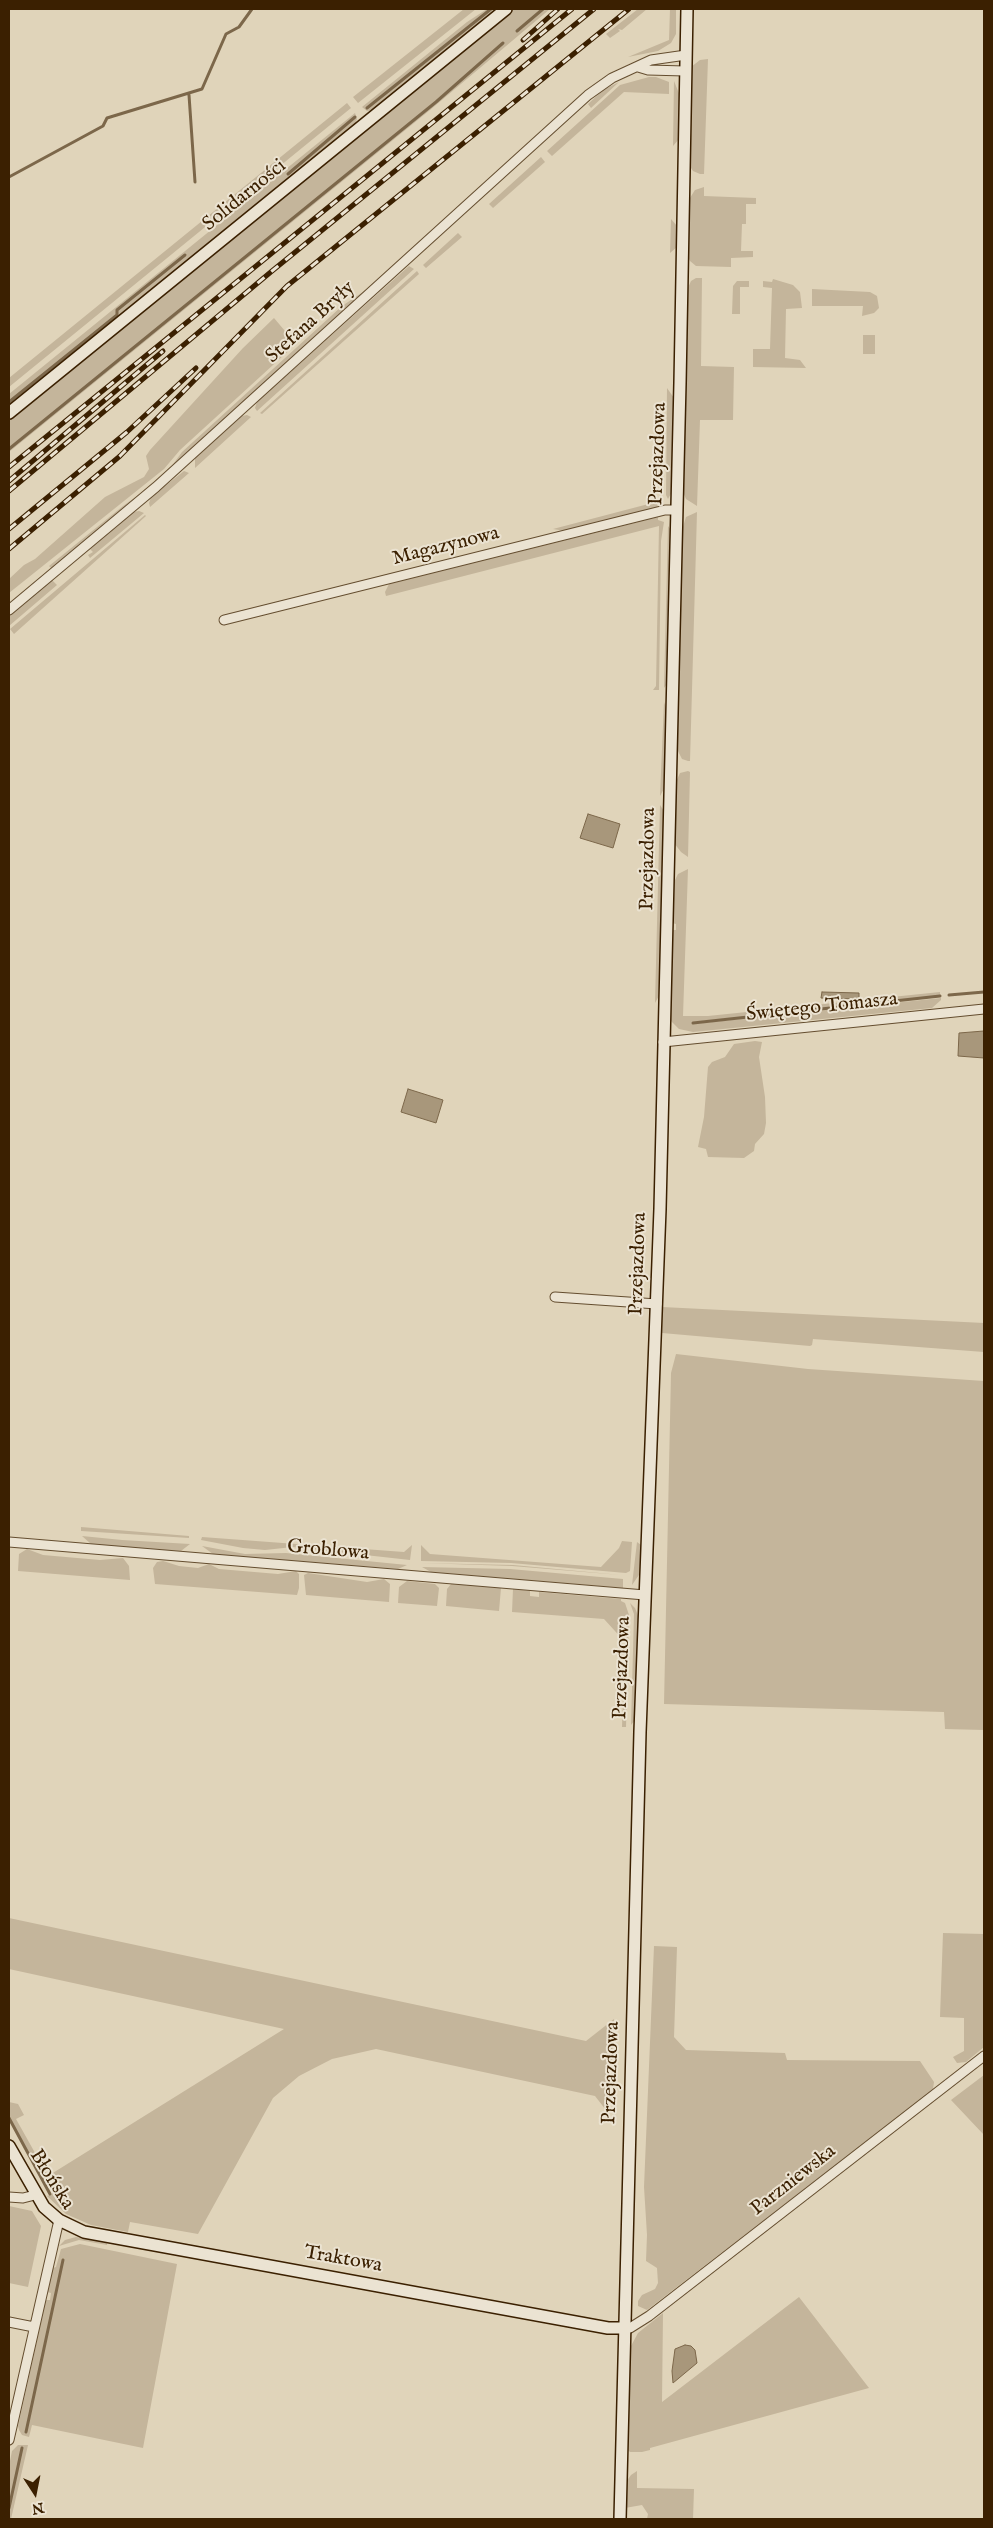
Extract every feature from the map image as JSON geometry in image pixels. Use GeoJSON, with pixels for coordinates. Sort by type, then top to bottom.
{"type":"FeatureCollection","features":[{"type":"Feature","properties":{"kind":"street","name":"Solidarności"},"geometry":{"type":"LineString","coordinates":[[9,412],[506,9]]}},
{"type":"Feature","properties":{"kind":"street","name":"Przejazdowa"},"geometry":{"type":"LineString","coordinates":[[620,2519],[644,1595],[657,1304],[677,510],[686,9]]}},
{"type":"Feature","properties":{"kind":"street","name":"Stefana Bryły"},"geometry":{"type":"LineString","coordinates":[[9,610],[156,487],[588,95],[612,78],[651,60],[686,55]]}},
{"type":"Feature","properties":{"kind":"street"},"geometry":{"type":"LineString","coordinates":[[638,67],[648,70],[685,71]]}},
{"type":"Feature","properties":{"kind":"street","name":"Magazynowa"},"geometry":{"type":"LineString","coordinates":[[224,620],[665,510],[677,510]]}},
{"type":"Feature","properties":{"kind":"street","name":"Świętego Tomasza"},"geometry":{"type":"LineString","coordinates":[[663,1042],[984,1009]]}},
{"type":"Feature","properties":{"kind":"street"},"geometry":{"type":"LineString","coordinates":[[555,1297],[657,1304]]}},
{"type":"Feature","properties":{"kind":"street","name":"Groblowa"},"geometry":{"type":"LineString","coordinates":[[9,1542],[644,1595]]}},
{"type":"Feature","properties":{"kind":"street","name":"Parzniewska"},"geometry":{"type":"LineString","coordinates":[[624,2328],[630,2328],[648,2316],[984,2056]]}},
{"type":"Feature","properties":{"kind":"street","name":"Błońska"},"geometry":{"type":"LineString","coordinates":[[9,2146],[35,2195],[44,2208],[59,2220],[9,2440]]}},
{"type":"Feature","properties":{"kind":"street"},"geometry":{"type":"LineString","coordinates":[[9,2196],[23,2198],[35,2195]]}},
{"type":"Feature","properties":{"kind":"street","name":"Traktowa"},"geometry":{"type":"LineString","coordinates":[[59,2220],[74,2228],[111,2238],[589,2324],[624,2328]]}},
{"type":"Feature","properties":{"kind":"street"},"geometry":{"type":"LineString","coordinates":[[9,2322],[34,2327]]}},
{"type":"Feature","properties":{"kind":"shaded area"},"geometry":{"type":"Polygon","coordinates":[[[464,9],[476,9],[358,103],[353,97],[464,9]]]}},
{"type":"Feature","properties":{"kind":"shaded area"},"geometry":{"type":"Polygon","coordinates":[[[487,9],[498,9],[373,110],[367,111],[362,107],[467,22],[487,9]]]}},
{"type":"Feature","properties":{"kind":"shaded area"},"geometry":{"type":"Polygon","coordinates":[[[514,9],[550,9],[430,110],[9,452],[9,420],[514,9]]]}},
{"type":"Feature","properties":{"kind":"shaded area"},"geometry":{"type":"Polygon","coordinates":[[[638,9],[647,9],[622,30],[618,29],[620,31],[610,38],[606,34],[638,9]]]}},
{"type":"Feature","properties":{"kind":"shaded area"},"geometry":{"type":"Polygon","coordinates":[[[670,9],[676,9],[676,34],[671,43],[658,51],[628,57],[669,40],[670,9]]]}},
{"type":"Feature","properties":{"kind":"shaded area"},"geometry":{"type":"Polygon","coordinates":[[[708,59],[704,174],[700,174],[693,171],[689,165],[691,67],[700,60],[708,59]]]}},
{"type":"Feature","properties":{"kind":"shaded area"},"geometry":{"type":"Polygon","coordinates":[[[649,77],[656,77],[669,82],[669,94],[624,92],[552,156],[547,151],[620,85],[649,77]]]}},
{"type":"Feature","properties":{"kind":"shaded area"},"geometry":{"type":"Polygon","coordinates":[[[674,81],[680,96],[679,139],[673,146],[674,81]]]}},
{"type":"Feature","properties":{"kind":"shaded area"},"geometry":{"type":"Polygon","coordinates":[[[619,82],[591,108],[588,104],[603,90],[619,82]]]}},
{"type":"Feature","properties":{"kind":"shaded area"},"geometry":{"type":"Polygon","coordinates":[[[347,103],[351,108],[9,387],[9,378],[347,103]]]}},
{"type":"Feature","properties":{"kind":"shaded area"},"geometry":{"type":"Polygon","coordinates":[[[355,113],[357,119],[354,126],[9,406],[9,394],[355,113]]]}},
{"type":"Feature","properties":{"kind":"shaded area"},"geometry":{"type":"Polygon","coordinates":[[[541,157],[545,162],[493,208],[489,204],[541,157]]]}},
{"type":"Feature","properties":{"kind":"shaded area"},"geometry":{"type":"Polygon","coordinates":[[[704,187],[704,196],[756,198],[756,204],[746,204],[746,224],[742,224],[741,251],[753,251],[753,257],[731,258],[731,267],[696,266],[690,261],[687,255],[688,201],[695,190],[704,187]]]}},
{"type":"Feature","properties":{"kind":"shaded area"},"geometry":{"type":"Polygon","coordinates":[[[671,219],[677,226],[677,247],[670,253],[671,219]]]}},
{"type":"Feature","properties":{"kind":"shaded area"},"geometry":{"type":"Polygon","coordinates":[[[458,233],[462,237],[426,268],[423,265],[458,233]]]}},
{"type":"Feature","properties":{"kind":"shaded area"},"geometry":{"type":"Polygon","coordinates":[[[409,266],[414,269],[257,411],[255,408],[257,402],[409,266]]]}},
{"type":"Feature","properties":{"kind":"shaded area"},"geometry":{"type":"Polygon","coordinates":[[[417,271],[419,274],[262,414],[260,413],[417,271]]]}},
{"type":"Feature","properties":{"kind":"shaded area"},"geometry":{"type":"Polygon","coordinates":[[[696,278],[702,278],[701,366],[734,367],[733,420],[700,420],[697,506],[686,499],[683,492],[687,290],[691,281],[696,278]]]}},
{"type":"Feature","properties":{"kind":"shaded area"},"geometry":{"type":"Polygon","coordinates":[[[773,279],[793,285],[800,292],[802,308],[786,309],[785,358],[800,360],[806,368],[753,367],[753,349],[770,349],[772,288],[763,287],[763,281],[772,282],[773,279]]]}},
{"type":"Feature","properties":{"kind":"shaded area"},"geometry":{"type":"Polygon","coordinates":[[[737,281],[749,281],[749,287],[740,287],[740,314],[732,314],[733,286],[737,281]]]}},
{"type":"Feature","properties":{"kind":"shaded area"},"geometry":{"type":"Polygon","coordinates":[[[369,288],[171,468],[182,452],[342,306],[369,288]]]}},
{"type":"Feature","properties":{"kind":"shaded area"},"geometry":{"type":"Polygon","coordinates":[[[812,289],[870,292],[877,296],[879,308],[874,313],[862,316],[863,306],[812,306],[812,289]]]}},
{"type":"Feature","properties":{"kind":"shaded area"},"geometry":{"type":"Polygon","coordinates":[[[274,318],[296,344],[180,450],[164,469],[9,593],[9,579],[24,565],[35,559],[105,497],[144,477],[149,469],[146,456],[150,450],[243,348],[274,318]]]}},
{"type":"Feature","properties":{"kind":"shaded area"},"geometry":{"type":"Polygon","coordinates":[[[863,335],[875,335],[875,354],[863,354],[863,335]]]}},
{"type":"Feature","properties":{"kind":"shaded area"},"geometry":{"type":"Polygon","coordinates":[[[667,388],[674,398],[673,490],[668,499],[666,495],[667,388]]]}},
{"type":"Feature","properties":{"kind":"shaded area"},"geometry":{"type":"Polygon","coordinates":[[[247,415],[251,417],[195,468],[195,458],[242,416],[247,415]]]}},
{"type":"Feature","properties":{"kind":"shaded area"},"geometry":{"type":"Polygon","coordinates":[[[184,471],[189,473],[150,507],[151,497],[184,471]]]}},
{"type":"Feature","properties":{"kind":"shaded area"},"geometry":{"type":"Polygon","coordinates":[[[137,496],[52,569],[49,566],[123,506],[137,496]]]}},
{"type":"Feature","properties":{"kind":"shaded area"},"geometry":{"type":"Polygon","coordinates":[[[656,502],[658,507],[641,512],[565,531],[553,529],[656,502]]]}},
{"type":"Feature","properties":{"kind":"shaded area"},"geometry":{"type":"Polygon","coordinates":[[[139,511],[144,513],[90,558],[88,555],[93,552],[90,549],[133,512],[139,511]]]}},
{"type":"Feature","properties":{"kind":"shaded area"},"geometry":{"type":"Polygon","coordinates":[[[697,512],[690,761],[688,761],[682,759],[676,747],[682,530],[686,517],[697,512]]]}},
{"type":"Feature","properties":{"kind":"shaded area"},"geometry":{"type":"Polygon","coordinates":[[[146,516],[14,634],[10,629],[146,516]]]}},
{"type":"Feature","properties":{"kind":"shaded area"},"geometry":{"type":"Polygon","coordinates":[[[658,517],[658,520],[664,522],[661,541],[659,690],[653,690],[656,686],[659,526],[386,596],[385,592],[389,584],[658,517]]]}},
{"type":"Feature","properties":{"kind":"shaded area"},"geometry":{"type":"Polygon","coordinates":[[[668,526],[671,530],[667,684],[664,688],[668,526]]]}},
{"type":"Feature","properties":{"kind":"shaded area"},"geometry":{"type":"Polygon","coordinates":[[[52,580],[57,585],[9,626],[9,616],[52,580]]]}},
{"type":"Feature","properties":{"kind":"shaded area"},"geometry":{"type":"Polygon","coordinates":[[[664,702],[667,711],[665,787],[660,796],[664,702]]]}},
{"type":"Feature","properties":{"kind":"shaded area"},"geometry":{"type":"Polygon","coordinates":[[[690,772],[688,857],[674,843],[675,784],[680,773],[690,772]]]}},
{"type":"Feature","properties":{"kind":"shaded area"},"geometry":{"type":"Polygon","coordinates":[[[660,805],[664,811],[660,994],[655,1003],[660,805]]]}},
{"type":"Feature","properties":{"kind":"shaded area"},"geometry":{"type":"Polygon","coordinates":[[[588,814],[620,824],[613,848],[580,838],[588,814]]]}},
{"type":"Feature","properties":{"kind":"shaded area"},"geometry":{"type":"Polygon","coordinates":[[[688,869],[683,1016],[708,1016],[940,992],[940,996],[693,1022],[693,1024],[941,998],[941,1000],[932,1008],[693,1032],[679,1029],[670,1020],[669,1014],[672,930],[676,930],[676,924],[672,923],[672,886],[678,874],[688,869]]]}},
{"type":"Feature","properties":{"kind":"shaded area"},"geometry":{"type":"Polygon","coordinates":[[[822,992],[859,993],[859,999],[821,998],[822,992]]]}},
{"type":"Feature","properties":{"kind":"shaded area"},"geometry":{"type":"Polygon","coordinates":[[[984,1031],[984,1058],[958,1056],[959,1033],[984,1031]]]}},
{"type":"Feature","properties":{"kind":"shaded area"},"geometry":{"type":"Polygon","coordinates":[[[762,1042],[759,1057],[765,1097],[766,1123],[764,1134],[755,1144],[754,1151],[744,1158],[708,1157],[706,1149],[698,1147],[704,1117],[708,1067],[712,1062],[725,1057],[734,1044],[762,1042]]]}},
{"type":"Feature","properties":{"kind":"shaded area"},"geometry":{"type":"Polygon","coordinates":[[[408,1089],[443,1100],[436,1123],[401,1112],[408,1089]]]}},
{"type":"Feature","properties":{"kind":"shaded area"},"geometry":{"type":"Polygon","coordinates":[[[662,1307],[984,1323],[984,1352],[813,1339],[810,1346],[662,1333],[662,1307]]]}},
{"type":"Feature","properties":{"kind":"shaded area"},"geometry":{"type":"Polygon","coordinates":[[[676,1354],[808,1369],[984,1381],[984,1730],[945,1729],[944,1712],[664,1704],[671,1373],[676,1354]]]}},
{"type":"Feature","properties":{"kind":"shaded area"},"geometry":{"type":"Polygon","coordinates":[[[81,1527],[189,1536],[189,1538],[81,1531],[81,1527]]]}},
{"type":"Feature","properties":{"kind":"shaded area"},"geometry":{"type":"Polygon","coordinates":[[[82,1536],[190,1544],[181,1551],[164,1550],[91,1544],[82,1536]]]}},
{"type":"Feature","properties":{"kind":"shaded area"},"geometry":{"type":"Polygon","coordinates":[[[202,1537],[404,1552],[412,1545],[410,1560],[293,1547],[265,1550],[243,1548],[201,1540],[202,1537]]]}},
{"type":"Feature","properties":{"kind":"shaded area"},"geometry":{"type":"Polygon","coordinates":[[[622,1541],[632,1542],[630,1571],[626,1573],[511,1563],[421,1561],[421,1545],[430,1554],[601,1567],[619,1548],[622,1541]]]}},
{"type":"Feature","properties":{"kind":"shaded area"},"geometry":{"type":"Polygon","coordinates":[[[637,1542],[641,1545],[641,1572],[632,1585],[637,1542]]]}},
{"type":"Feature","properties":{"kind":"shaded area"},"geometry":{"type":"Polygon","coordinates":[[[202,1546],[245,1554],[286,1553],[407,1565],[398,1569],[213,1554],[202,1546]]]}},
{"type":"Feature","properties":{"kind":"shaded area"},"geometry":{"type":"Polygon","coordinates":[[[27,1549],[43,1555],[100,1560],[123,1558],[129,1566],[130,1580],[18,1571],[19,1554],[27,1549]]]}},
{"type":"Feature","properties":{"kind":"shaded area"},"geometry":{"type":"Polygon","coordinates":[[[163,1561],[179,1566],[198,1568],[209,1564],[219,1569],[278,1574],[296,1571],[299,1574],[299,1588],[297,1595],[155,1584],[153,1568],[157,1562],[163,1561]]]}},
{"type":"Feature","properties":{"kind":"shaded area"},"geometry":{"type":"Polygon","coordinates":[[[421,1563],[513,1565],[621,1575],[512,1566],[421,1563]]]}},
{"type":"Feature","properties":{"kind":"shaded area"},"geometry":{"type":"Polygon","coordinates":[[[422,1567],[510,1569],[623,1579],[623,1588],[431,1572],[422,1567]]]}},
{"type":"Feature","properties":{"kind":"shaded area"},"geometry":{"type":"Polygon","coordinates":[[[308,1573],[367,1582],[384,1579],[390,1584],[389,1602],[306,1595],[304,1575],[308,1573]]]}},
{"type":"Feature","properties":{"kind":"shaded area"},"geometry":{"type":"Polygon","coordinates":[[[407,1581],[435,1584],[439,1588],[437,1606],[398,1603],[399,1587],[407,1581]]]}},
{"type":"Feature","properties":{"kind":"shaded area"},"geometry":{"type":"Polygon","coordinates":[[[451,1584],[501,1588],[499,1611],[446,1606],[447,1589],[451,1584]]]}},
{"type":"Feature","properties":{"kind":"shaded area"},"geometry":{"type":"Polygon","coordinates":[[[513,1589],[530,1591],[530,1596],[539,1597],[539,1592],[621,1599],[625,1603],[629,1615],[626,1727],[622,1727],[625,1642],[604,1619],[512,1612],[513,1589]]]}},
{"type":"Feature","properties":{"kind":"shaded area"},"geometry":{"type":"Polygon","coordinates":[[[630,1603],[635,1608],[639,1618],[635,1720],[631,1725],[634,1614],[630,1603]]]}},
{"type":"Feature","properties":{"kind":"shaded area"},"geometry":{"type":"Polygon","coordinates":[[[9,1918],[586,2041],[614,2019],[609,2114],[595,2096],[376,2049],[332,2059],[299,2076],[273,2098],[198,2234],[130,2222],[128,2232],[91,2225],[66,2214],[47,2196],[52,2194],[51,2185],[46,2184],[10,2119],[9,2102],[18,2104],[24,2115],[16,2119],[48,2176],[284,2029],[9,1969],[9,1918]]]}},
{"type":"Feature","properties":{"kind":"shaded area"},"geometry":{"type":"Polygon","coordinates":[[[943,1933],[984,1934],[984,2047],[966,2062],[957,2063],[953,2057],[964,2051],[964,2018],[940,2017],[943,1933]]]}},
{"type":"Feature","properties":{"kind":"shaded area"},"geometry":{"type":"Polygon","coordinates":[[[654,1946],[677,1947],[674,2037],[686,2050],[785,2053],[787,2060],[920,2061],[934,2082],[933,2089],[928,2094],[647,2310],[638,2306],[638,2301],[642,2295],[655,2289],[658,2283],[657,2268],[646,2261],[647,2235],[644,2187],[654,1946]]]}},
{"type":"Feature","properties":{"kind":"shaded area"},"geometry":{"type":"Polygon","coordinates":[[[984,2075],[984,2135],[951,2100],[984,2075]]]}},
{"type":"Feature","properties":{"kind":"shaded area"},"geometry":{"type":"Polygon","coordinates":[[[9,2206],[32,2211],[41,2226],[28,2287],[9,2283],[9,2206]]]}},
{"type":"Feature","properties":{"kind":"shaded area"},"geometry":{"type":"Polygon","coordinates":[[[76,2237],[107,2242],[107,2245],[79,2240],[59,2246],[65,2240],[76,2237]]]}},
{"type":"Feature","properties":{"kind":"shaded area"},"geometry":{"type":"Polygon","coordinates":[[[80,2244],[177,2264],[143,2448],[32,2425],[29,2437],[22,2435],[19,2430],[18,2426],[46,2300],[50,2300],[51,2293],[47,2292],[53,2268],[56,2267],[61,2249],[80,2244]]]}},
{"type":"Feature","properties":{"kind":"shaded area"},"geometry":{"type":"Polygon","coordinates":[[[799,2297],[869,2388],[650,2448],[650,2450],[630,2452],[627,2449],[631,2346],[638,2333],[663,2313],[662,2402],[799,2297]]]}},
{"type":"Feature","properties":{"kind":"shaded area"},"geometry":{"type":"Polygon","coordinates":[[[685,2345],[691,2346],[695,2350],[697,2363],[673,2383],[672,2371],[675,2349],[685,2345]]]}},
{"type":"Feature","properties":{"kind":"shaded area"},"geometry":{"type":"Polygon","coordinates":[[[18,2445],[28,2445],[11,2519],[9,2519],[9,2466],[12,2451],[18,2445]]]}},
{"type":"Feature","properties":{"kind":"shaded area"},"geometry":{"type":"Polygon","coordinates":[[[637,2471],[637,2488],[694,2489],[693,2519],[647,2519],[648,2514],[642,2505],[625,2508],[626,2482],[637,2471]]]}},
{"type":"Feature","properties":{"kind":"waterway"},"geometry":{"type":"LineString","coordinates":[[9,177],[103,126],[107,118],[202,89],[226,34],[239,27],[252,9]]}},
{"type":"Feature","properties":{"kind":"waterway"},"geometry":{"type":"LineString","coordinates":[[367,108],[491,9]]}},
{"type":"Feature","properties":{"kind":"waterway"},"geometry":{"type":"LineString","coordinates":[[517,31],[543,9]]}},
{"type":"Feature","properties":{"kind":"waterway"},"geometry":{"type":"LineString","coordinates":[[9,449],[436,102],[503,43]]}},
{"type":"Feature","properties":{"kind":"waterway"},"geometry":{"type":"LineString","coordinates":[[189,95],[195,182]]}},
{"type":"Feature","properties":{"kind":"waterway"},"geometry":{"type":"LineString","coordinates":[[288,174],[355,117]]}},
{"type":"Feature","properties":{"kind":"waterway"},"geometry":{"type":"LineString","coordinates":[[9,402],[117,315],[117,310],[185,255]]}},
{"type":"Feature","properties":{"kind":"waterway"},"geometry":{"type":"LineString","coordinates":[[949,995],[984,992]]}},
{"type":"Feature","properties":{"kind":"waterway"},"geometry":{"type":"LineString","coordinates":[[693,1023],[940,996]]}},
{"type":"Feature","properties":{"kind":"waterway"},"geometry":{"type":"LineString","coordinates":[[9,2118],[50,2194]]}},
{"type":"Feature","properties":{"kind":"waterway"},"geometry":{"type":"LineString","coordinates":[[26,2432],[63,2260]]}},
{"type":"Feature","properties":{"kind":"waterway"},"geometry":{"type":"LineString","coordinates":[[9,2508],[22,2448]]}},
{"type":"Feature","properties":{"kind":"railway"},"geometry":{"type":"LineString","coordinates":[[523,40],[558,9]]}},
{"type":"Feature","properties":{"kind":"railway"},"geometry":{"type":"LineString","coordinates":[[9,467],[572,9]]}},
{"type":"Feature","properties":{"kind":"railway"},"geometry":{"type":"LineString","coordinates":[[9,491],[272,271],[594,9]]}},
{"type":"Feature","properties":{"kind":"railway"},"geometry":{"type":"LineString","coordinates":[[9,549],[120,456],[287,286],[629,9]]}},
{"type":"Feature","properties":{"kind":"railway"},"geometry":{"type":"LineString","coordinates":[[9,481],[163,351]]}},
{"type":"Feature","properties":{"kind":"railway"},"geometry":{"type":"LineString","coordinates":[[9,529],[127,432],[196,368]]}}]}
